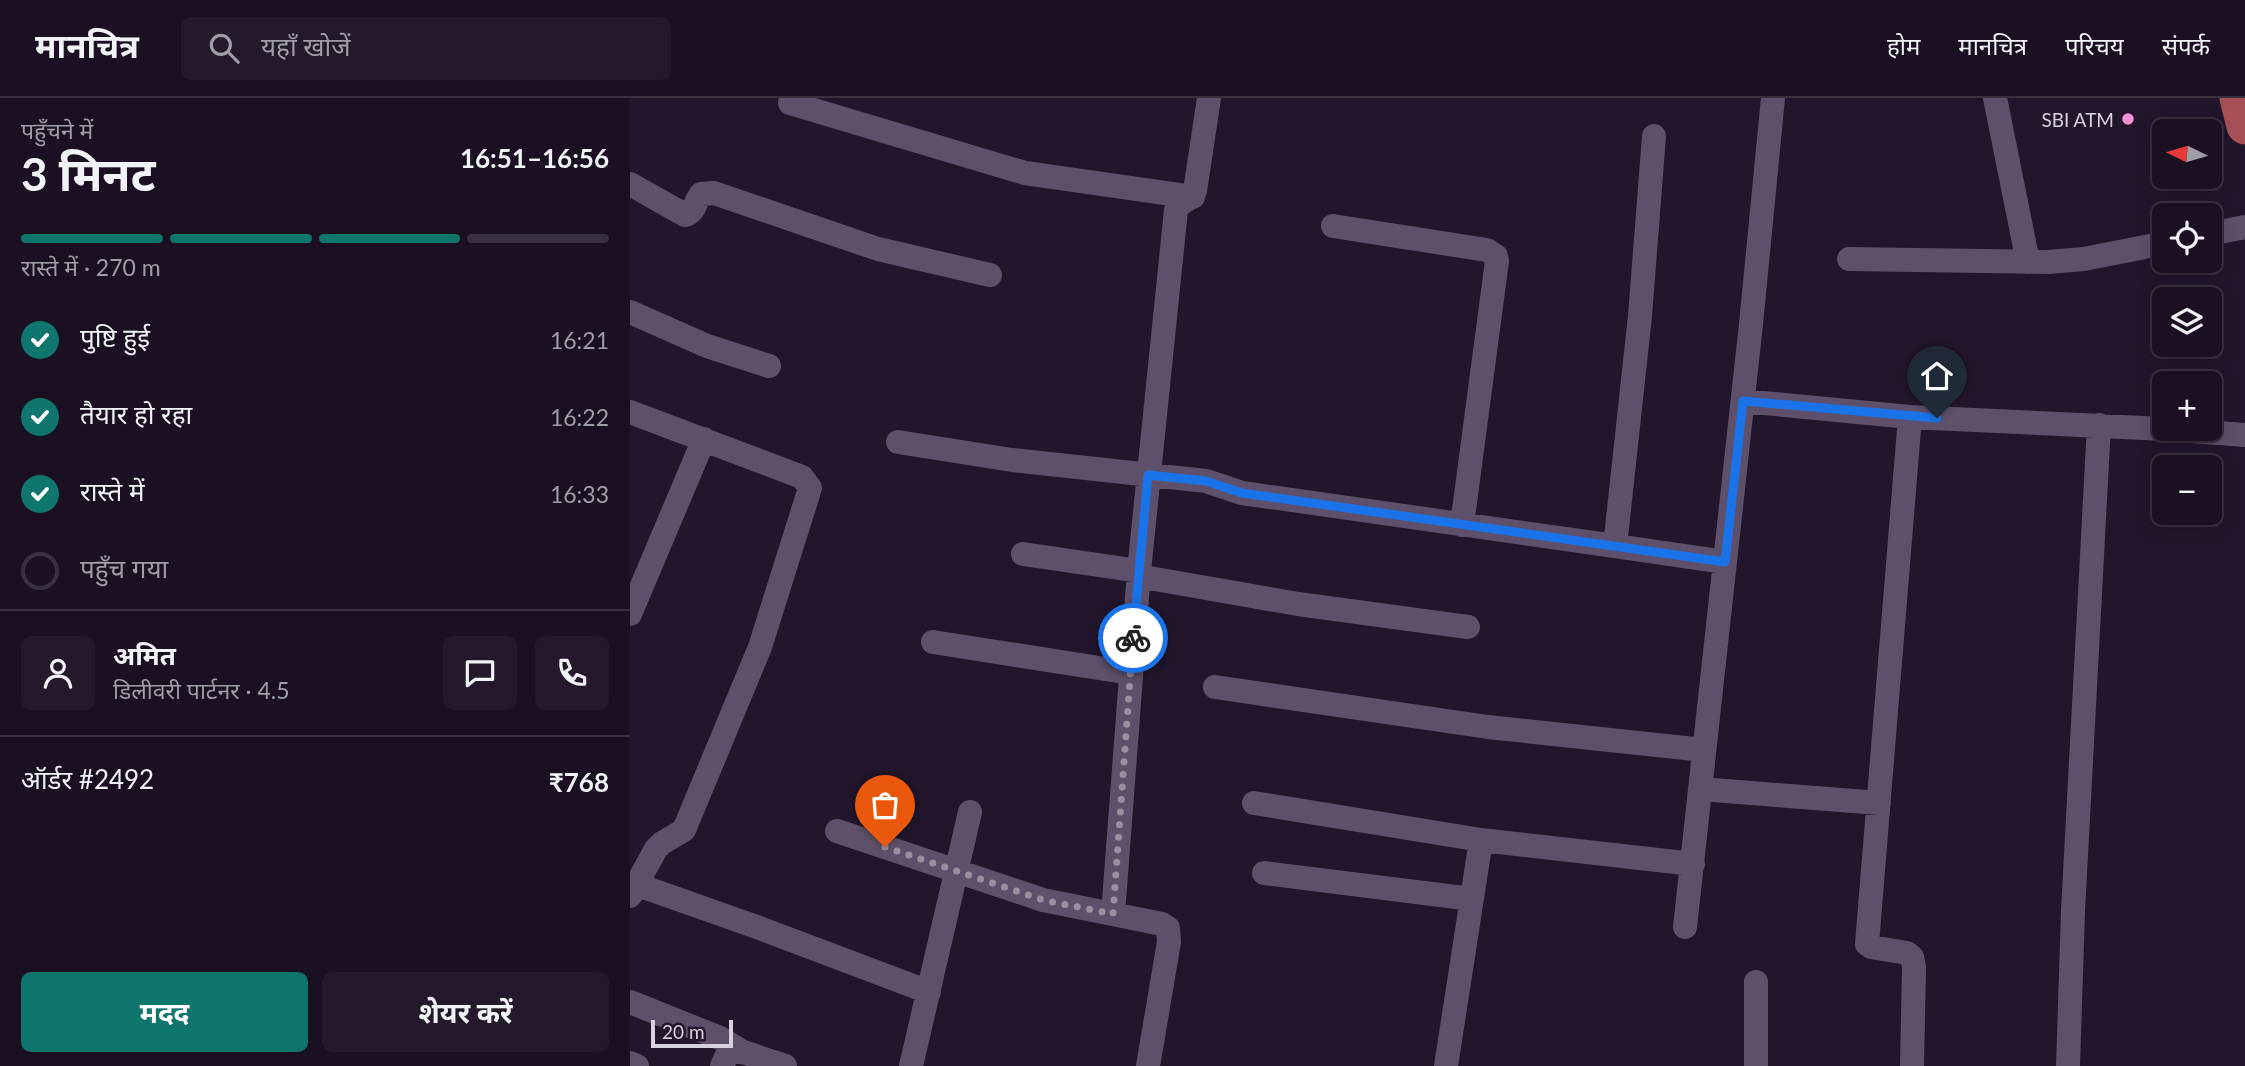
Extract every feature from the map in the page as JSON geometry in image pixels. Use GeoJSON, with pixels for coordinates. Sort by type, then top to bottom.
{"type":"FeatureCollection","features":[{"type":"Feature","properties":{"kind":"main road"},"geometry":{"type":"LineString","coordinates":[[2238,98],[2245,126]]}},
{"type":"Feature","properties":{"kind":"street"},"geometry":{"type":"LineString","coordinates":[[1193,197],[1209,98]]}},
{"type":"Feature","properties":{"kind":"street"},"geometry":{"type":"LineString","coordinates":[[1685,928],[1743,401],[1773,98]]}},
{"type":"Feature","properties":{"kind":"street"},"geometry":{"type":"LineString","coordinates":[[1995,98],[2028,262]]}},
{"type":"Feature","properties":{"kind":"street"},"geometry":{"type":"LineString","coordinates":[[790,103],[1025,173],[1193,197]]}},
{"type":"Feature","properties":{"kind":"street"},"geometry":{"type":"LineString","coordinates":[[1615,546],[1640,316],[1654,136]]}},
{"type":"Feature","properties":{"kind":"street"},"geometry":{"type":"LineString","coordinates":[[630,184],[685,215],[693,210],[701,194],[714,193],[878,249],[990,275]]}},
{"type":"Feature","properties":{"kind":"street"},"geometry":{"type":"LineString","coordinates":[[1113,914],[1138,573],[1176,210],[1177,206],[1193,197]]}},
{"type":"Feature","properties":{"kind":"street"},"geometry":{"type":"LineString","coordinates":[[1333,226],[1487,250],[1496,256],[1462,525]]}},
{"type":"Feature","properties":{"kind":"street"},"geometry":{"type":"LineString","coordinates":[[2222,232],[2245,227]]}},
{"type":"Feature","properties":{"kind":"street"},"geometry":{"type":"LineString","coordinates":[[1849,259],[2028,262],[2084,259],[2152,246]]}},
{"type":"Feature","properties":{"kind":"street"},"geometry":{"type":"LineString","coordinates":[[630,312],[707,345],[769,366]]}},
{"type":"Feature","properties":{"kind":"street"},"geometry":{"type":"LineString","coordinates":[[1743,401],[1910,417],[2152,428]]}},
{"type":"Feature","properties":{"kind":"street"},"geometry":{"type":"LineString","coordinates":[[630,412],[802,477],[810,488],[760,647],[684,830],[656,849],[633,890],[754,926],[929,992]]}},
{"type":"Feature","properties":{"kind":"street"},"geometry":{"type":"LineString","coordinates":[[1910,417],[1867,944],[1907,953],[1912,957],[1912,1066]]}},
{"type":"Feature","properties":{"kind":"street"},"geometry":{"type":"LineString","coordinates":[[2068,1066],[2073,911],[2099,425]]}},
{"type":"Feature","properties":{"kind":"street"},"geometry":{"type":"LineString","coordinates":[[2222,433],[2245,435]]}},
{"type":"Feature","properties":{"kind":"street"},"geometry":{"type":"LineString","coordinates":[[630,614],[704,439]]}},
{"type":"Feature","properties":{"kind":"street"},"geometry":{"type":"LineString","coordinates":[[898,442],[1012,460],[1206,481],[1242,493],[1725,562]]}},
{"type":"Feature","properties":{"kind":"street"},"geometry":{"type":"LineString","coordinates":[[1023,554],[1298,604],[1468,627]]}},
{"type":"Feature","properties":{"kind":"street"},"geometry":{"type":"LineString","coordinates":[[933,642],[1131,673]]}},
{"type":"Feature","properties":{"kind":"street"},"geometry":{"type":"LineString","coordinates":[[1214,687],[1488,727],[1704,750]]}},
{"type":"Feature","properties":{"kind":"street"},"geometry":{"type":"LineString","coordinates":[[1700,789],[1879,803]]}},
{"type":"Feature","properties":{"kind":"street"},"geometry":{"type":"LineString","coordinates":[[1254,803],[1481,840],[1693,864]]}},
{"type":"Feature","properties":{"kind":"street"},"geometry":{"type":"LineString","coordinates":[[911,1066],[970,812]]}},
{"type":"Feature","properties":{"kind":"street"},"geometry":{"type":"LineString","coordinates":[[837,831],[1043,900],[1163,924],[1168,928],[1169,942],[1148,1066]]}},
{"type":"Feature","properties":{"kind":"street"},"geometry":{"type":"LineString","coordinates":[[1446,1066],[1481,840]]}},
{"type":"Feature","properties":{"kind":"street"},"geometry":{"type":"LineString","coordinates":[[1264,873],[1472,899]]}},
{"type":"Feature","properties":{"kind":"street"},"geometry":{"type":"LineString","coordinates":[[1756,982],[1756,1066]]}},
{"type":"Feature","properties":{"kind":"street"},"geometry":{"type":"LineString","coordinates":[[630,1002],[720,1038],[743,1052],[785,1066]]}},
{"type":"Feature","properties":{"kind":"street"},"geometry":{"type":"LineString","coordinates":[[722,1066],[731,1052],[743,1052]]}},
{"type":"Feature","properties":{"kind":"street"},"geometry":{"type":"LineString","coordinates":[[630,1063],[637,1066]]}},
{"type":"Feature","properties":{"kind":"way so far"},"geometry":{"type":"LineString","coordinates":[[885,847],[1043,900],[1113,914],[1133,638]]}},
{"type":"Feature","properties":{"kind":"place","name":"SBI ATM"},"geometry":{"type":"Point","coordinates":[2128,119]}},
{"type":"Feature","properties":{"kind":"route"},"geometry":{"type":"LineString","coordinates":[[1133,638],[1148,475],[1206,481],[1242,493],[1725,562],[1743,401],[1937,418]]}}]}
